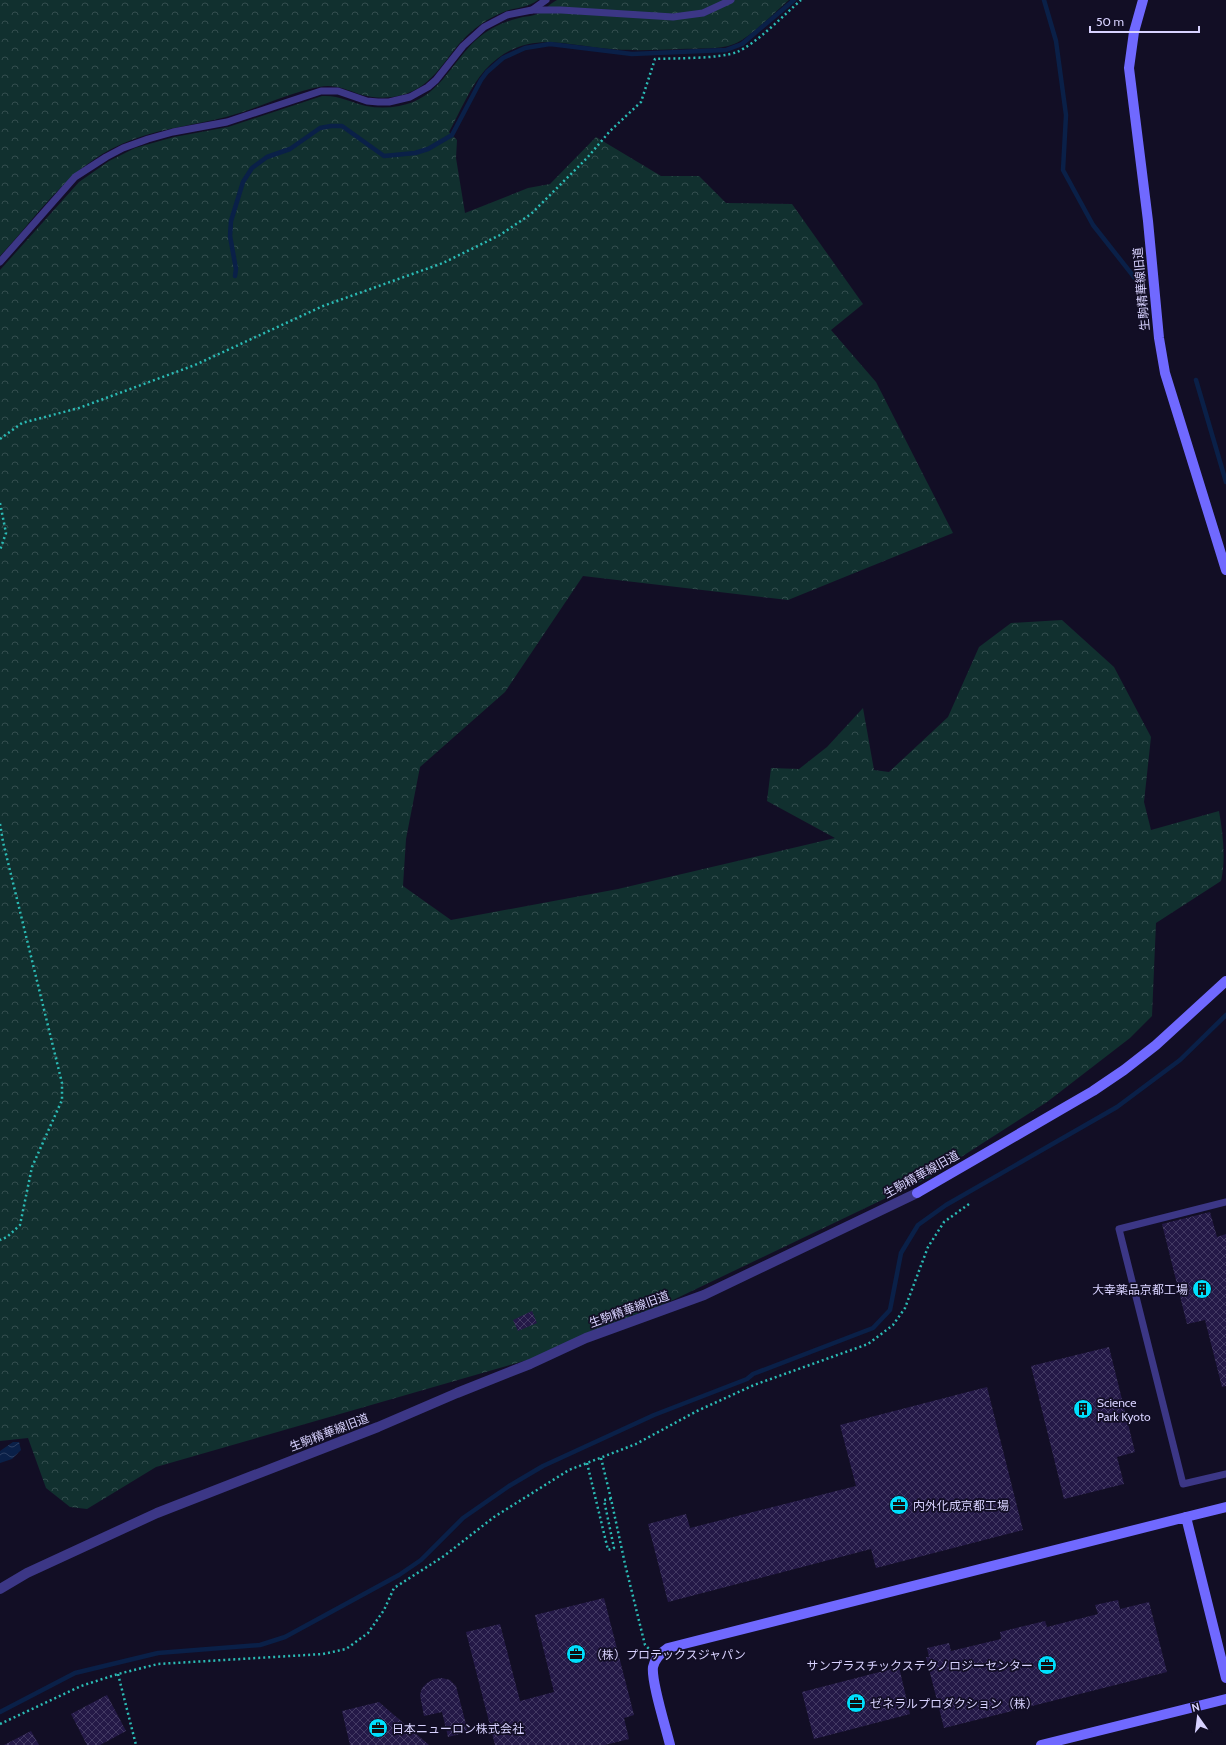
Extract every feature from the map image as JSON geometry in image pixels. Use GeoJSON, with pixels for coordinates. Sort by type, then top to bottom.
{"type":"FeatureCollection","features":[{"type":"Feature","properties":{"kind":"street","name":"生駒精華線旧道"},"geometry":{"type":"LineString","coordinates":[[1143,0],[1134,32],[1129,68],[1148,221],[1159,338],[1165,373],[1226,570]]}},
{"type":"Feature","properties":{"kind":"street","name":"生駒精華線旧道"},"geometry":{"type":"LineString","coordinates":[[0,1589],[27,1573],[157,1513],[378,1427],[586,1338],[704,1295],[917,1193],[1092,1091],[1124,1070],[1156,1045],[1226,981]]}},
{"type":"Feature","properties":{"kind":"street"},"geometry":{"type":"LineString","coordinates":[[670,1745],[653,1667],[657,1658],[668,1648],[1226,1507]]}},
{"type":"Feature","properties":{"kind":"street"},"geometry":{"type":"LineString","coordinates":[[1186,1517],[1226,1678]]}},
{"type":"Feature","properties":{"kind":"street"},"geometry":{"type":"LineString","coordinates":[[1041,1745],[1226,1699]]}},
{"type":"Feature","properties":{"kind":"lane"},"geometry":{"type":"LineString","coordinates":[[532,10],[546,0]]}},
{"type":"Feature","properties":{"kind":"lane"},"geometry":{"type":"LineString","coordinates":[[0,262],[17,245],[75,178],[106,157],[133,143],[173,132],[227,122],[321,91],[338,91],[362,99],[378,102],[389,102],[410,97],[428,87],[436,80],[462,46],[484,27],[507,15],[532,10],[561,10],[673,17],[703,14],[732,0]]}},
{"type":"Feature","properties":{"kind":"lane"},"geometry":{"type":"LineString","coordinates":[[0,256],[17,245]]}},
{"type":"Feature","properties":{"kind":"lane"},"geometry":{"type":"LineString","coordinates":[[1226,1202],[1119,1230],[1183,1484],[1226,1474]]}},
{"type":"Feature","properties":{"kind":"path"},"geometry":{"type":"LineString","coordinates":[[0,439],[22,423],[79,408],[195,365],[323,306],[443,263],[500,236],[531,214],[586,158],[610,131],[641,102],[655,59],[717,56],[737,52],[752,42],[801,0]]}},
{"type":"Feature","properties":{"kind":"path"},"geometry":{"type":"LineString","coordinates":[[0,503],[6,533],[0,550]]}},
{"type":"Feature","properties":{"kind":"path"},"geometry":{"type":"LineString","coordinates":[[0,824],[3,842],[62,1084],[62,1100],[32,1166],[20,1226],[7,1237],[0,1240]]}},
{"type":"Feature","properties":{"kind":"path"},"geometry":{"type":"LineString","coordinates":[[0,1724],[81,1686],[118,1674],[158,1664],[323,1654],[346,1649],[368,1633],[384,1610],[394,1588],[444,1556],[494,1517],[569,1470],[636,1444],[696,1411],[754,1385],[868,1344],[893,1325],[905,1308],[928,1247],[944,1222],[969,1204]]}},
{"type":"Feature","properties":{"kind":"path"},"geometry":{"type":"LineString","coordinates":[[601,1458],[645,1645],[657,1658]]}},
{"type":"Feature","properties":{"kind":"path"},"geometry":{"type":"LineString","coordinates":[[587,1463],[608,1550],[614,1548],[604,1500],[611,1499]]}},
{"type":"Feature","properties":{"kind":"path"},"geometry":{"type":"LineString","coordinates":[[118,1674],[136,1745]]}},
{"type":"Feature","properties":{"kind":"green space"},"geometry":{"type":"Polygon","coordinates":[[[0,0],[538,0],[526,6],[501,13],[487,20],[463,40],[427,82],[408,93],[390,97],[365,96],[344,89],[324,86],[295,93],[226,117],[145,135],[112,148],[75,174],[45,205],[0,256],[0,0]]]}},
{"type":"Feature","properties":{"kind":"green space"},"geometry":{"type":"Polygon","coordinates":[[[557,0],[789,0],[748,36],[741,41],[728,46],[628,50],[544,42],[514,48],[500,57],[485,70],[475,84],[449,132],[457,140],[456,158],[465,213],[528,188],[550,184],[596,137],[661,176],[699,176],[726,203],[792,204],[863,304],[831,330],[876,382],[953,533],[788,600],[583,576],[505,692],[420,767],[406,839],[403,886],[451,920],[618,889],[835,838],[767,801],[771,768],[799,769],[827,747],[863,708],[874,770],[889,772],[948,717],[979,647],[1011,623],[1062,620],[1114,667],[1151,737],[1144,802],[1151,830],[1219,811],[1223,846],[1223,873],[1221,881],[1156,923],[1152,1016],[1130,1038],[1047,1102],[930,1177],[579,1345],[156,1467],[87,1509],[70,1507],[46,1488],[28,1438],[0,1441],[0,270],[79,182],[109,161],[135,148],[174,137],[228,127],[322,96],[344,99],[366,106],[378,107],[395,107],[413,102],[434,88],[467,49],[486,32],[496,26],[521,17],[537,14],[557,0]]]}},
{"type":"Feature","properties":{"kind":"water"},"geometry":{"type":"Polygon","coordinates":[[[13,1442],[19,1442],[21,1450],[12,1459],[0,1463],[0,1451],[13,1442]]]}},
{"type":"Feature","properties":{"kind":"building","name":"大幸薬品京都工場"},"geometry":{"type":"Polygon","coordinates":[[[1210,1212],[1217,1237],[1226,1234],[1226,1386],[1222,1387],[1205,1320],[1187,1324],[1162,1224],[1210,1212]]]}},
{"type":"Feature","properties":{"kind":"building"},"geometry":{"type":"Polygon","coordinates":[[[532,1311],[537,1323],[518,1331],[513,1320],[532,1311]]]}},
{"type":"Feature","properties":{"kind":"building","name":"Science Park Kyoto"},"geometry":{"type":"Polygon","coordinates":[[[1109,1347],[1135,1452],[1117,1457],[1124,1484],[1064,1499],[1031,1366],[1109,1347]]]}},
{"type":"Feature","properties":{"kind":"building","name":"内外化成京都工場"},"geometry":{"type":"Polygon","coordinates":[[[987,1387],[1023,1530],[876,1568],[871,1549],[668,1602],[648,1524],[686,1514],[690,1528],[856,1486],[840,1425],[987,1387]]]}},
{"type":"Feature","properties":{"kind":"building","name":"（株）プロテックスジャパン"},"geometry":{"type":"Polygon","coordinates":[[[604,1598],[634,1715],[624,1718],[629,1739],[605,1745],[495,1745],[466,1632],[500,1624],[520,1701],[554,1692],[535,1615],[604,1598]]]}},
{"type":"Feature","properties":{"kind":"building","name":"サンプラスチックステクノロジーセンター"},"geometry":{"type":"Polygon","coordinates":[[[1118,1600],[1120,1609],[1149,1602],[1167,1672],[944,1728],[926,1657],[929,1657],[927,1648],[949,1643],[951,1651],[1001,1639],[1000,1632],[1045,1621],[1047,1627],[1098,1614],[1095,1605],[1118,1600]]]}},
{"type":"Feature","properties":{"kind":"building","name":"ゼネラルプロダクション（株）"},"geometry":{"type":"Polygon","coordinates":[[[899,1667],[910,1714],[814,1739],[802,1692],[899,1667]]]}},
{"type":"Feature","properties":{"kind":"building"},"geometry":{"type":"Polygon","coordinates":[[[442,1678],[450,1680],[456,1686],[468,1732],[448,1737],[442,1712],[424,1716],[420,1695],[422,1688],[434,1679],[442,1678]]]}},
{"type":"Feature","properties":{"kind":"building"},"geometry":{"type":"Polygon","coordinates":[[[107,1695],[126,1731],[100,1745],[87,1745],[71,1714],[107,1695]]]}},
{"type":"Feature","properties":{"kind":"building","name":"日本ニューロン株式会社"},"geometry":{"type":"Polygon","coordinates":[[[379,1702],[429,1745],[350,1745],[342,1711],[379,1702]]]}},
{"type":"Feature","properties":{"kind":"building"},"geometry":{"type":"Polygon","coordinates":[[[31,1731],[39,1745],[4,1745],[31,1731]]]}},
{"type":"Feature","properties":{"kind":"waterway"},"geometry":{"type":"LineString","coordinates":[[235,276],[236,269],[230,236],[231,221],[243,182],[252,168],[267,157],[290,149],[320,128],[342,126],[384,156],[415,153],[428,149],[452,135],[481,80],[487,72],[503,58],[525,48],[550,44],[632,54],[726,50],[742,44],[794,0]]}},
{"type":"Feature","properties":{"kind":"waterway"},"geometry":{"type":"LineString","coordinates":[[1044,0],[1056,41],[1066,115],[1063,170],[1093,225],[1138,282]]}},
{"type":"Feature","properties":{"kind":"waterway"},"geometry":{"type":"LineString","coordinates":[[1196,380],[1226,482]]}},
{"type":"Feature","properties":{"kind":"waterway"},"geometry":{"type":"LineString","coordinates":[[0,1712],[75,1673],[158,1653],[260,1645],[285,1637],[399,1575],[421,1560],[463,1518],[509,1486],[543,1466],[654,1415],[747,1379],[753,1374],[873,1328],[890,1310],[901,1253],[918,1225],[946,1205],[1117,1107],[1180,1060],[1226,1015]]}},
{"type":"Feature","properties":{"kind":"place","name":"大幸薬品京都工場"},"geometry":{"type":"Point","coordinates":[1202,1289]}},
{"type":"Feature","properties":{"kind":"place","name":"Science Park Kyoto"},"geometry":{"type":"Point","coordinates":[1083,1409]}},
{"type":"Feature","properties":{"kind":"place","name":"内外化成京都工場"},"geometry":{"type":"Point","coordinates":[899,1505]}},
{"type":"Feature","properties":{"kind":"place","name":"（株）プロテックスジャパン"},"geometry":{"type":"Point","coordinates":[576,1654]}},
{"type":"Feature","properties":{"kind":"place","name":"サンプラスチックステクノロジーセンター"},"geometry":{"type":"Point","coordinates":[1047,1665]}},
{"type":"Feature","properties":{"kind":"place","name":"ゼネラルプロダクション（株）"},"geometry":{"type":"Point","coordinates":[856,1703]}},
{"type":"Feature","properties":{"kind":"place","name":"日本ニューロン株式会社"},"geometry":{"type":"Point","coordinates":[378,1728]}}]}
